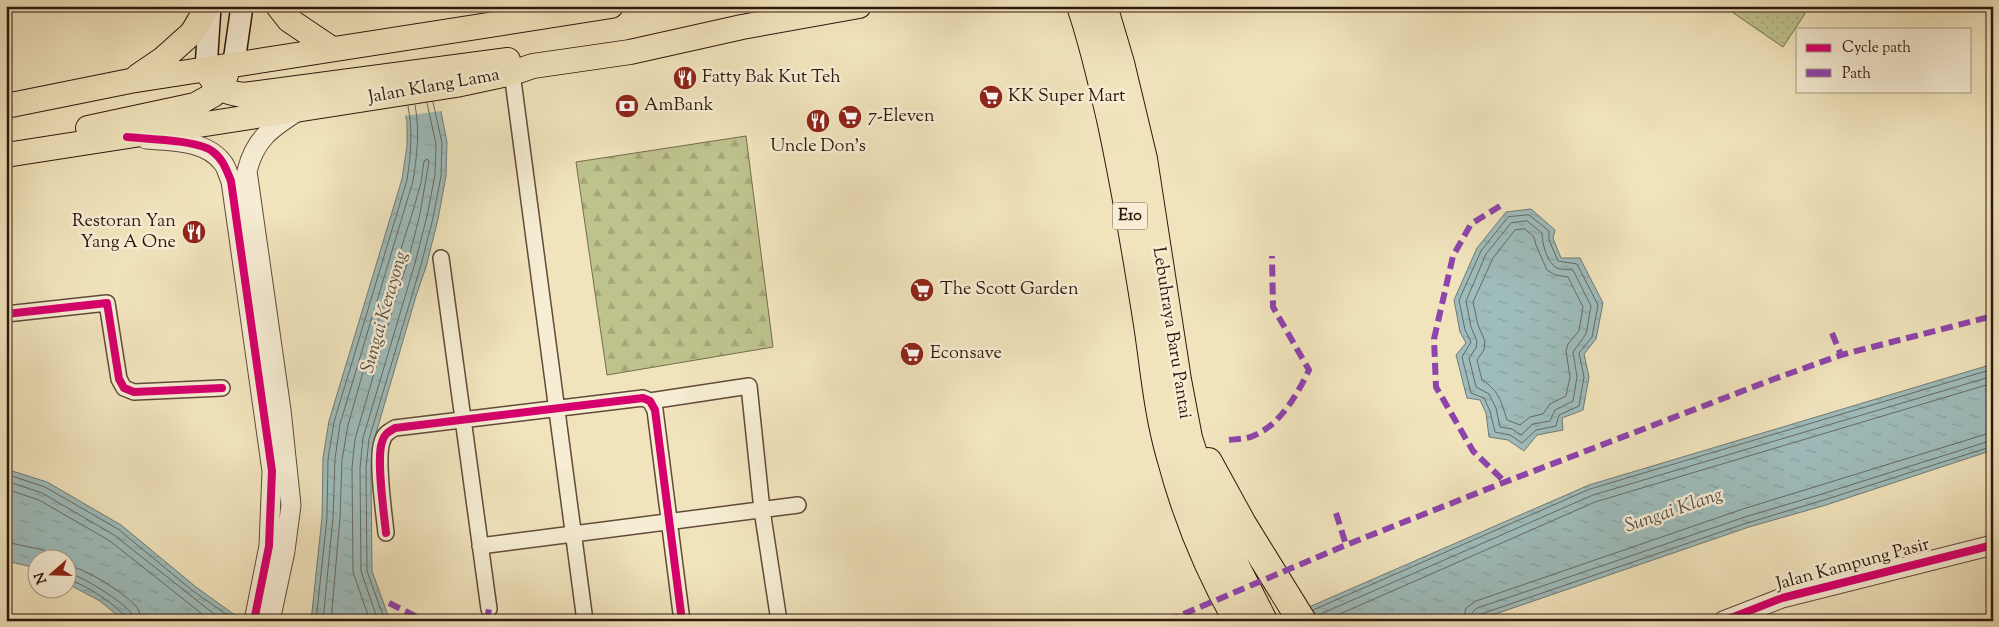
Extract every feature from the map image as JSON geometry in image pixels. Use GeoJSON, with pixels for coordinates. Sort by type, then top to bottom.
{"type":"FeatureCollection","features":[{"type":"Feature","properties":{"kind":"highway","name":"Lebuhraya Baru Pantai"},"geometry":{"type":"LineString","coordinates":[[1094,12],[1120,63],[1143,159],[1177,380],[1188,438],[1211,510],[1230,558],[1263,621]]}},
{"type":"Feature","properties":{"kind":"highway","name":"Lebuhraya Baru Pantai"},"geometry":{"type":"LineString","coordinates":[[1094,12],[1100,72],[1120,162],[1170,456],[1194,526],[1222,593],[1238,621]]}},
{"type":"Feature","properties":{"kind":"highway"},"geometry":{"type":"LineString","coordinates":[[1188,438],[1212,465],[1242,524],[1302,621]]}},
{"type":"Feature","properties":{"kind":"highway"},"geometry":{"type":"LineString","coordinates":[[1222,593],[1231,621]]}},
{"type":"Feature","properties":{"kind":"main road"},"geometry":{"type":"LineString","coordinates":[[209,6],[206,69],[211,80],[219,88],[230,93],[243,95],[389,85],[455,75],[510,59],[523,70],[630,52],[742,27],[859,6]]}},
{"type":"Feature","properties":{"kind":"main road"},"geometry":{"type":"LineString","coordinates":[[130,81],[163,59],[192,32],[209,6]]}},
{"type":"Feature","properties":{"kind":"main road"},"geometry":{"type":"LineString","coordinates":[[14,153],[87,128],[187,107],[204,101],[219,88],[232,65],[237,46],[242,6]]}},
{"type":"Feature","properties":{"kind":"main road"},"geometry":{"type":"LineString","coordinates":[[278,6],[289,20],[332,49]]}},
{"type":"Feature","properties":{"kind":"main road"},"geometry":{"type":"LineString","coordinates":[[6,108],[130,81],[611,6]]}},
{"type":"Feature","properties":{"kind":"main road","name":"Jalan Klang Lama"},"geometry":{"type":"LineString","coordinates":[[14,153],[301,110],[389,85]]}},
{"type":"Feature","properties":{"kind":"main road"},"geometry":{"type":"LineString","coordinates":[[6,108],[31,115],[179,87],[188,88],[190,91],[191,100],[187,107]]}},
{"type":"Feature","properties":{"kind":"street"},"geometry":{"type":"LineString","coordinates":[[523,70],[557,408],[585,621]]}},
{"type":"Feature","properties":{"kind":"street"},"geometry":{"type":"LineString","coordinates":[[254,621],[291,505],[287,460],[247,171],[251,153],[271,128],[301,110]]}},
{"type":"Feature","properties":{"kind":"street"},"geometry":{"type":"LineString","coordinates":[[127,137],[190,144],[211,150],[224,164],[230,181],[272,471],[277,548],[270,621]]}},
{"type":"Feature","properties":{"kind":"street"},"geometry":{"type":"LineString","coordinates":[[441,258],[488,609]]}},
{"type":"Feature","properties":{"kind":"street"},"geometry":{"type":"LineString","coordinates":[[6,314],[107,303],[119,379],[124,388],[134,392],[222,388]]}},
{"type":"Feature","properties":{"kind":"street"},"geometry":{"type":"LineString","coordinates":[[386,533],[380,461],[381,443],[387,432],[395,428],[463,421],[638,397],[650,401],[749,386],[762,510],[779,621]]}},
{"type":"Feature","properties":{"kind":"street"},"geometry":{"type":"LineString","coordinates":[[650,401],[654,410],[682,621]]}},
{"type":"Feature","properties":{"kind":"street"},"geometry":{"type":"LineString","coordinates":[[480,546],[798,505]]}},
{"type":"Feature","properties":{"kind":"street","name":"Jalan Kampung Pasir"},"geometry":{"type":"LineString","coordinates":[[1723,621],[1782,598],[1993,545]]}},
{"type":"Feature","properties":{"kind":"green space"},"geometry":{"type":"Polygon","coordinates":[[[1730,6],[1810,6],[1783,47],[1732,12],[1730,6]]]}},
{"type":"Feature","properties":{"kind":"green space"},"geometry":{"type":"Polygon","coordinates":[[[746,136],[773,347],[607,375],[576,162],[746,136]]]}},
{"type":"Feature","properties":{"kind":"water","name":"Sungai Kerayong"},"geometry":{"type":"Polygon","coordinates":[[[435,82],[447,142],[446,176],[426,267],[374,440],[371,468],[372,571],[390,621],[311,621],[322,517],[323,458],[329,421],[402,179],[407,146],[407,122],[399,84],[435,82]]]}},
{"type":"Feature","properties":{"kind":"water"},"geometry":{"type":"Polygon","coordinates":[[[1531,209],[1555,230],[1553,238],[1561,258],[1580,258],[1603,303],[1596,339],[1584,354],[1589,377],[1583,410],[1562,418],[1563,430],[1537,435],[1524,451],[1508,440],[1489,437],[1486,413],[1480,400],[1467,398],[1456,355],[1466,343],[1460,332],[1454,300],[1477,248],[1506,212],[1531,209]]]}},
{"type":"Feature","properties":{"kind":"water","name":"Sungai Klang"},"geometry":{"type":"Polygon","coordinates":[[[1993,364],[1993,450],[1826,505],[1749,527],[1475,621],[1277,621],[1589,485],[1993,364]]]}},
{"type":"Feature","properties":{"kind":"water"},"geometry":{"type":"Polygon","coordinates":[[[6,469],[47,482],[121,525],[196,587],[232,613],[247,621],[124,621],[100,601],[78,589],[78,550],[28,550],[28,566],[6,561],[6,469]]]}},
{"type":"Feature","properties":{"kind":"pier"},"geometry":{"type":"Polygon","coordinates":[[[391,6],[438,6],[435,53],[442,111],[403,116],[389,32],[391,6]]]}},
{"type":"Feature","properties":{"kind":"marked path"},"geometry":{"type":"LineString","coordinates":[[1500,206],[1471,224],[1453,256],[1434,339],[1436,387],[1473,451],[1505,482]]}},
{"type":"Feature","properties":{"kind":"marked path"},"geometry":{"type":"LineString","coordinates":[[1229,440],[1250,437],[1271,425],[1287,408],[1309,370],[1273,307],[1272,256]]}},
{"type":"Feature","properties":{"kind":"marked path"},"geometry":{"type":"LineString","coordinates":[[1167,621],[1346,545],[1774,379],[1841,355],[1993,316]]}},
{"type":"Feature","properties":{"kind":"marked path"},"geometry":{"type":"LineString","coordinates":[[1832,333],[1841,355]]}},
{"type":"Feature","properties":{"kind":"marked path"},"geometry":{"type":"LineString","coordinates":[[1336,513],[1346,545]]}},
{"type":"Feature","properties":{"kind":"marked path"},"geometry":{"type":"LineString","coordinates":[[389,603],[425,621]]}},
{"type":"Feature","properties":{"kind":"marked path"},"geometry":{"type":"LineString","coordinates":[[488,621],[489,609]]}},
{"type":"Feature","properties":{"kind":"cycle path"},"geometry":{"type":"LineString","coordinates":[[127,137],[184,142],[205,147],[219,157],[231,181],[272,471],[269,546],[254,621]]}},
{"type":"Feature","properties":{"kind":"cycle path"},"geometry":{"type":"LineString","coordinates":[[6,314],[107,303],[119,379],[124,388],[134,392],[222,388]]}},
{"type":"Feature","properties":{"kind":"cycle path"},"geometry":{"type":"LineString","coordinates":[[386,533],[381,486],[380,450],[385,435],[395,428],[643,398],[650,401],[655,410],[682,621]]}},
{"type":"Feature","properties":{"kind":"cycle path"},"geometry":{"type":"LineString","coordinates":[[1723,621],[1782,598],[1993,545]]}},
{"type":"Feature","properties":{"kind":"place","name":"Fatty Bak Kut Teh"},"geometry":{"type":"Point","coordinates":[685,78]}},
{"type":"Feature","properties":{"kind":"place","name":"KK Super Mart"},"geometry":{"type":"Point","coordinates":[991,97]}},
{"type":"Feature","properties":{"kind":"place","name":"AmBank"},"geometry":{"type":"Point","coordinates":[627,106]}},
{"type":"Feature","properties":{"kind":"place","name":"7-Eleven"},"geometry":{"type":"Point","coordinates":[850,117]}},
{"type":"Feature","properties":{"kind":"place","name":"Uncle Don's"},"geometry":{"type":"Point","coordinates":[818,121]}},
{"type":"Feature","properties":{"kind":"place","name":"Restoran Yan Yang A One"},"geometry":{"type":"Point","coordinates":[194,232]}},
{"type":"Feature","properties":{"kind":"place","name":"The Scott Garden"},"geometry":{"type":"Point","coordinates":[922,290]}},
{"type":"Feature","properties":{"kind":"place","name":"Econsave"},"geometry":{"type":"Point","coordinates":[912,354]}}]}
